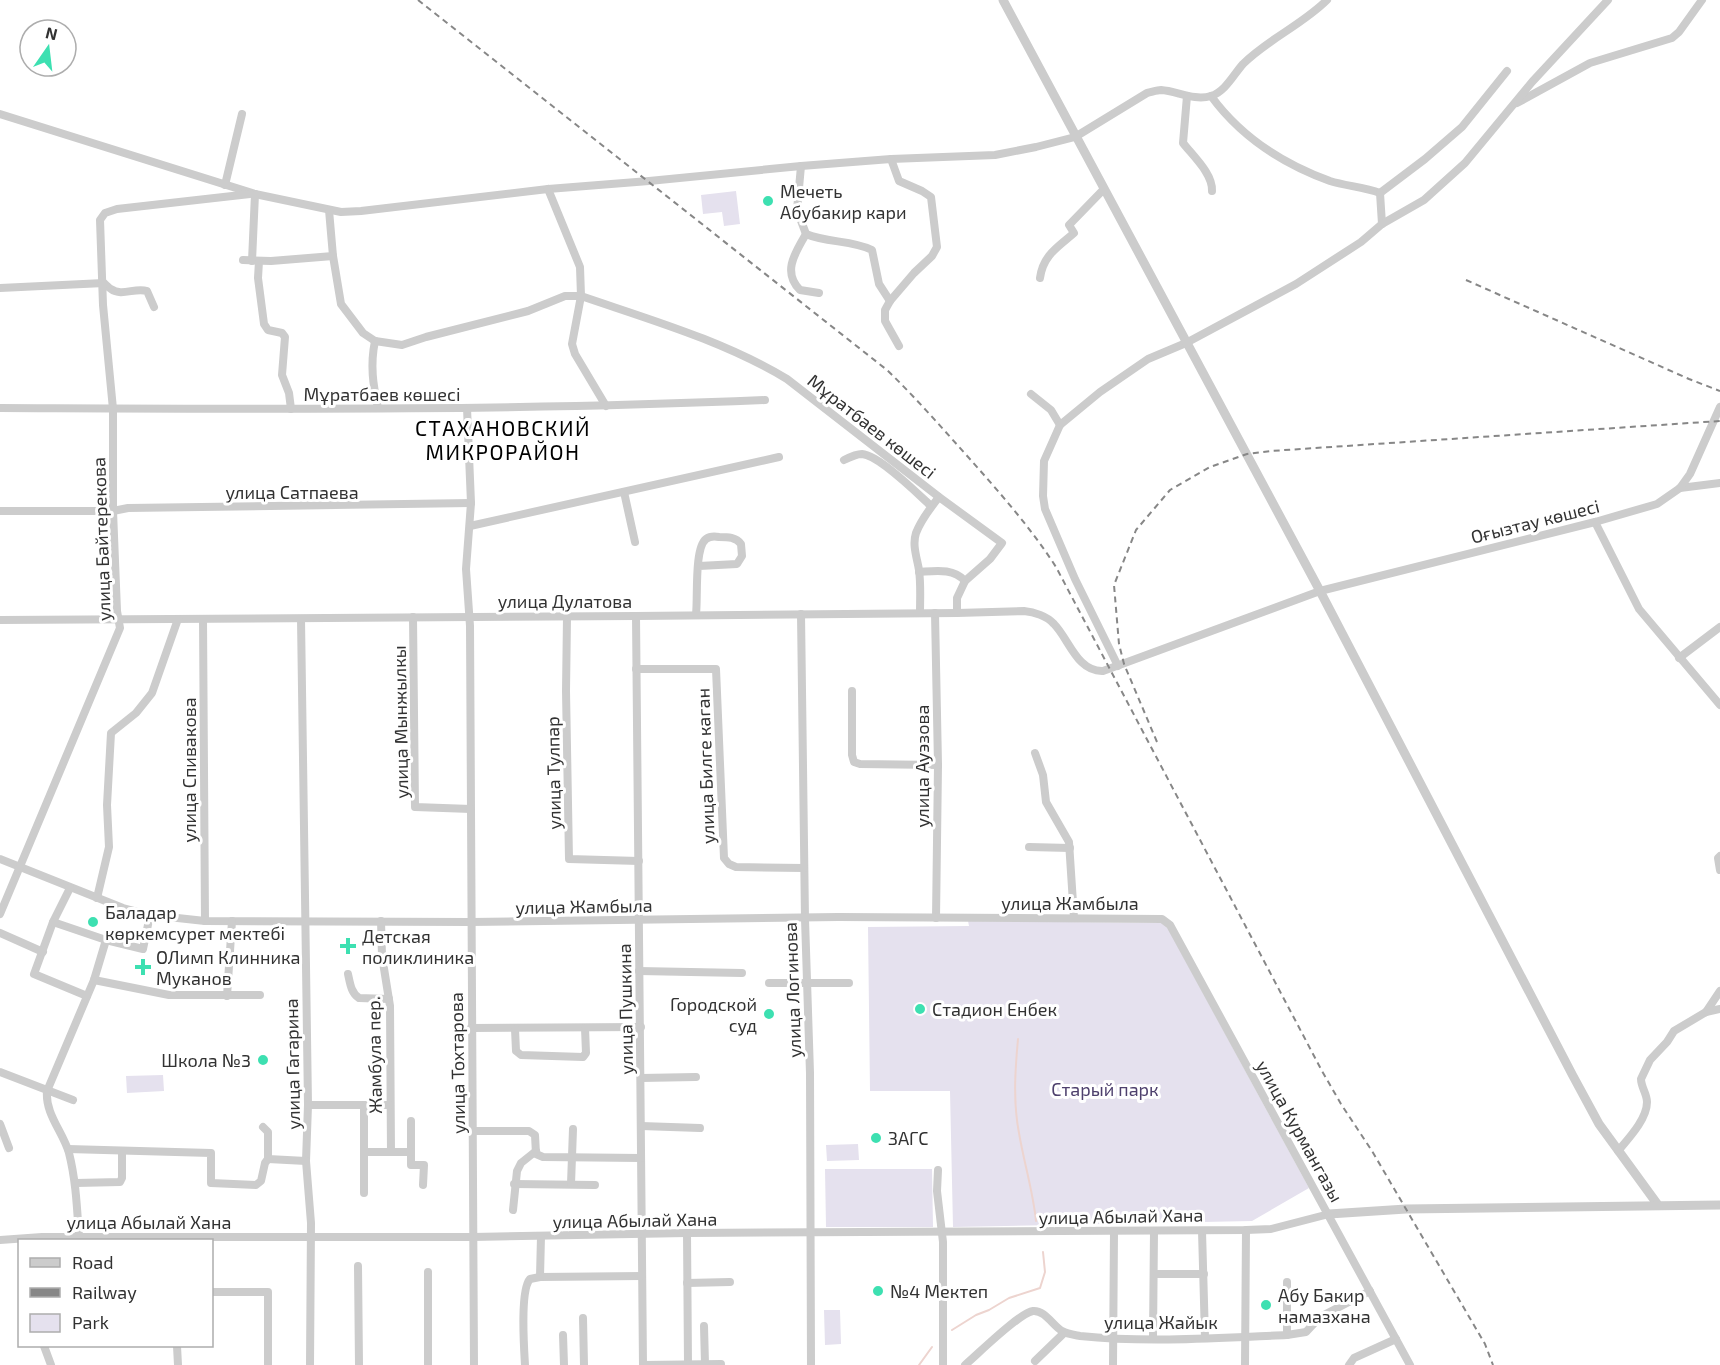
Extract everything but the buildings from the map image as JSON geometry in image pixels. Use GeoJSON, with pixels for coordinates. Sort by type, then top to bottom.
{"type":"FeatureCollection","features":[{"type":"Feature","properties":{"kind":"street"},"geometry":{"type":"LineString","coordinates":[[1003,0],[1320,591],[1529,995],[1599,1124],[1658,1205]]}},
{"type":"Feature","properties":{"kind":"street"},"geometry":{"type":"LineString","coordinates":[[0,114],[255,194],[329,210],[361,211],[548,189],[649,182],[801,165],[995,155],[1075,136],[1147,93],[1160,90],[1187,96],[1211,96],[1221,90],[1263,47],[1315,12],[1327,0]]}},
{"type":"Feature","properties":{"kind":"street"},"geometry":{"type":"LineString","coordinates":[[1118,666],[1075,579],[1045,509],[1042,496],[1044,461],[1060,425],[1100,392],[1148,359],[1186,343],[1296,284],[1361,242],[1382,224],[1424,200],[1465,163],[1532,82],[1608,0]]}},
{"type":"Feature","properties":{"kind":"street"},"geometry":{"type":"LineString","coordinates":[[1513,105],[1590,63],[1672,38],[1702,0]]}},
{"type":"Feature","properties":{"kind":"street"},"geometry":{"type":"LineString","coordinates":[[1380,194],[1462,127],[1507,71]]}},
{"type":"Feature","properties":{"kind":"street"},"geometry":{"type":"LineString","coordinates":[[1187,96],[1183,144],[1205,171],[1212,184],[1212,191]]}},
{"type":"Feature","properties":{"kind":"street"},"geometry":{"type":"LineString","coordinates":[[1211,96],[1220,109],[1254,141],[1278,157],[1331,181],[1380,194]]}},
{"type":"Feature","properties":{"kind":"street"},"geometry":{"type":"LineString","coordinates":[[225,185],[242,114]]}},
{"type":"Feature","properties":{"kind":"street"},"geometry":{"type":"LineString","coordinates":[[891,159],[898,181],[931,197],[937,247],[933,256],[914,273],[885,310],[885,321],[899,346]]}},
{"type":"Feature","properties":{"kind":"street"},"geometry":{"type":"LineString","coordinates":[[801,165],[797,210],[806,234],[817,239],[872,250],[879,284],[890,301]]}},
{"type":"Feature","properties":{"kind":"street"},"geometry":{"type":"LineString","coordinates":[[548,189],[580,267],[581,296],[572,344],[575,354],[606,406]]}},
{"type":"Feature","properties":{"kind":"street"},"geometry":{"type":"LineString","coordinates":[[1040,278],[1051,251],[1074,233],[1069,225],[1103,190]]}},
{"type":"Feature","properties":{"kind":"street"},"geometry":{"type":"LineString","coordinates":[[255,194],[256,261],[264,324],[268,330],[282,333],[285,337],[282,375],[289,393],[291,409]]}},
{"type":"Feature","properties":{"kind":"street","name":"улица Байтерекова"},"geometry":{"type":"LineString","coordinates":[[0,914],[120,628],[117,611],[113,511],[113,409],[103,305],[104,283],[99,225],[105,213],[117,209],[255,194]]}},
{"type":"Feature","properties":{"kind":"street"},"geometry":{"type":"LineString","coordinates":[[1380,194],[1382,224]]}},
{"type":"Feature","properties":{"kind":"street"},"geometry":{"type":"LineString","coordinates":[[329,210],[333,256],[341,304],[367,337],[375,342],[402,345],[528,311],[565,296],[581,296]]}},
{"type":"Feature","properties":{"kind":"street"},"geometry":{"type":"LineString","coordinates":[[806,234],[792,259],[790,268],[792,278],[800,290],[819,293]]}},
{"type":"Feature","properties":{"kind":"street"},"geometry":{"type":"LineString","coordinates":[[243,260],[333,256]]}},
{"type":"Feature","properties":{"kind":"street"},"geometry":{"type":"LineString","coordinates":[[0,288],[104,283],[113,291],[137,289],[147,291],[154,307]]}},
{"type":"Feature","properties":{"kind":"street","name":"Мұратбаев көшесі"},"geometry":{"type":"LineString","coordinates":[[581,296],[724,348],[763,364],[787,379],[1002,543],[990,559],[965,581]]}},
{"type":"Feature","properties":{"kind":"street"},"geometry":{"type":"LineString","coordinates":[[375,342],[371,364],[372,382],[378,408]]}},
{"type":"Feature","properties":{"kind":"street"},"geometry":{"type":"LineString","coordinates":[[1031,394],[1051,410],[1060,425]]}},
{"type":"Feature","properties":{"kind":"street","name":"Мұратбаев көшесі"},"geometry":{"type":"LineString","coordinates":[[0,408],[467,408],[657,406],[765,400]]}},
{"type":"Feature","properties":{"kind":"street","name":"Оғызтау көшесі"},"geometry":{"type":"LineString","coordinates":[[1103,671],[1320,591],[1595,522],[1657,504],[1680,488],[1690,474],[1720,407]]}},
{"type":"Feature","properties":{"kind":"street"},"geometry":{"type":"LineString","coordinates":[[467,408],[470,526],[779,457]]}},
{"type":"Feature","properties":{"kind":"street"},"geometry":{"type":"LineString","coordinates":[[844,460],[856,454],[865,454],[902,479],[931,506]]}},
{"type":"Feature","properties":{"kind":"street"},"geometry":{"type":"LineString","coordinates":[[1680,488],[1720,483]]}},
{"type":"Feature","properties":{"kind":"street"},"geometry":{"type":"LineString","coordinates":[[624,492],[635,542]]}},
{"type":"Feature","properties":{"kind":"street"},"geometry":{"type":"LineString","coordinates":[[920,613],[915,538],[931,506],[939,497]]}},
{"type":"Feature","properties":{"kind":"street","name":"улица Сатпаева"},"geometry":{"type":"LineString","coordinates":[[0,511],[113,511],[128,508],[471,503]]}},
{"type":"Feature","properties":{"kind":"street"},"geometry":{"type":"LineString","coordinates":[[1595,522],[1639,609],[1720,705]]}},
{"type":"Feature","properties":{"kind":"street","name":"улица Тохтарова"},"geometry":{"type":"LineString","coordinates":[[470,526],[466,569],[469,616],[471,809],[474,1365]]}},
{"type":"Feature","properties":{"kind":"street"},"geometry":{"type":"LineString","coordinates":[[696,614],[699,566],[702,544],[708,537],[735,538],[741,544],[742,556],[737,564],[699,566]]}},
{"type":"Feature","properties":{"kind":"street"},"geometry":{"type":"LineString","coordinates":[[919,572],[956,573],[965,581],[957,597],[957,613]]}},
{"type":"Feature","properties":{"kind":"street","name":"улица Дулатова"},"geometry":{"type":"LineString","coordinates":[[0,620],[1024,611],[1034,612],[1056,625],[1080,660],[1093,670],[1103,671]]}},
{"type":"Feature","properties":{"kind":"street","name":"улица Ауэзова"},"geometry":{"type":"LineString","coordinates":[[935,613],[938,765],[936,918]]}},
{"type":"Feature","properties":{"kind":"street","name":"улица Логинова"},"geometry":{"type":"LineString","coordinates":[[801,614],[804,868],[810,1073],[811,1365]]}},
{"type":"Feature","properties":{"kind":"street","name":"улица Тулпар"},"geometry":{"type":"LineString","coordinates":[[567,616],[569,859],[639,861]]}},
{"type":"Feature","properties":{"kind":"street","name":"улица Пушкина"},"geometry":{"type":"LineString","coordinates":[[636,616],[644,1365]]}},
{"type":"Feature","properties":{"kind":"street","name":"улица Мынжылкы"},"geometry":{"type":"LineString","coordinates":[[413,617],[415,807],[471,809]]}},
{"type":"Feature","properties":{"kind":"street"},"geometry":{"type":"LineString","coordinates":[[97,898],[109,847],[107,805],[111,733],[136,713],[152,693],[178,619]]}},
{"type":"Feature","properties":{"kind":"street","name":"улица Спивакова"},"geometry":{"type":"LineString","coordinates":[[203,619],[205,921]]}},
{"type":"Feature","properties":{"kind":"street","name":"улица Гагарина"},"geometry":{"type":"LineString","coordinates":[[301,619],[309,1105],[306,1161],[310,1237],[310,1365]]}},
{"type":"Feature","properties":{"kind":"street"},"geometry":{"type":"LineString","coordinates":[[1679,658],[1720,627]]}},
{"type":"Feature","properties":{"kind":"street","name":"улица Билге каган"},"geometry":{"type":"LineString","coordinates":[[636,669],[716,669],[723,858],[736,867],[804,868]]}},
{"type":"Feature","properties":{"kind":"street"},"geometry":{"type":"LineString","coordinates":[[852,691],[852,755],[854,762],[938,765]]}},
{"type":"Feature","properties":{"kind":"street"},"geometry":{"type":"LineString","coordinates":[[1035,753],[1043,775],[1046,802],[1070,848],[1074,918]]}},
{"type":"Feature","properties":{"kind":"street"},"geometry":{"type":"LineString","coordinates":[[1029,847],[1070,848]]}},
{"type":"Feature","properties":{"kind":"street"},"geometry":{"type":"LineString","coordinates":[[1720,856],[1718,858],[1720,870]]}},
{"type":"Feature","properties":{"kind":"street","name":"улица Жамбыла"},"geometry":{"type":"LineString","coordinates":[[0,859],[70,888],[150,915],[205,921],[471,922],[838,917],[1157,918]]}},
{"type":"Feature","properties":{"kind":"street"},"geometry":{"type":"LineString","coordinates":[[70,888],[53,922],[34,974],[87,996]]}},
{"type":"Feature","properties":{"kind":"street"},"geometry":{"type":"LineString","coordinates":[[53,922],[106,940],[143,949],[150,915]]}},
{"type":"Feature","properties":{"kind":"street","name":"улица Курмангазы"},"geometry":{"type":"LineString","coordinates":[[1157,918],[1170,925],[1410,1365]]}},
{"type":"Feature","properties":{"kind":"street"},"geometry":{"type":"LineString","coordinates":[[227,996],[232,921]]}},
{"type":"Feature","properties":{"kind":"street","name":"Жамбула пер."},"geometry":{"type":"LineString","coordinates":[[381,921],[382,956],[389,999],[391,1152]]}},
{"type":"Feature","properties":{"kind":"street"},"geometry":{"type":"LineString","coordinates":[[0,933],[43,952]]}},
{"type":"Feature","properties":{"kind":"street"},"geometry":{"type":"LineString","coordinates":[[79,1237],[76,1183],[68,1149],[48,1105],[47,1091],[94,980],[106,940]]}},
{"type":"Feature","properties":{"kind":"street"},"geometry":{"type":"LineString","coordinates":[[639,971],[742,973]]}},
{"type":"Feature","properties":{"kind":"street"},"geometry":{"type":"LineString","coordinates":[[348,974],[353,993],[359,998],[389,999]]}},
{"type":"Feature","properties":{"kind":"street"},"geometry":{"type":"LineString","coordinates":[[94,980],[169,995],[261,995]]}},
{"type":"Feature","properties":{"kind":"street"},"geometry":{"type":"LineString","coordinates":[[769,983],[849,983]]}},
{"type":"Feature","properties":{"kind":"street"},"geometry":{"type":"LineString","coordinates":[[1706,1012],[1720,991]]}},
{"type":"Feature","properties":{"kind":"street"},"geometry":{"type":"LineString","coordinates":[[1618,1151],[1641,1120],[1646,1107],[1647,1100],[1641,1079],[1644,1069],[1674,1031],[1706,1012],[1720,1009]]}},
{"type":"Feature","properties":{"kind":"street"},"geometry":{"type":"LineString","coordinates":[[471,1028],[641,1027]]}},
{"type":"Feature","properties":{"kind":"street"},"geometry":{"type":"LineString","coordinates":[[515,1029],[516,1051],[521,1056],[583,1057],[586,1053],[585,1028]]}},
{"type":"Feature","properties":{"kind":"street"},"geometry":{"type":"LineString","coordinates":[[0,1072],[73,1100]]}},
{"type":"Feature","properties":{"kind":"street"},"geometry":{"type":"LineString","coordinates":[[641,1078],[696,1077]]}},
{"type":"Feature","properties":{"kind":"street"},"geometry":{"type":"LineString","coordinates":[[309,1105],[390,1105]]}},
{"type":"Feature","properties":{"kind":"street"},"geometry":{"type":"LineString","coordinates":[[364,1105],[364,1193]]}},
{"type":"Feature","properties":{"kind":"street"},"geometry":{"type":"LineString","coordinates":[[411,1121],[411,1165],[424,1165],[423,1185]]}},
{"type":"Feature","properties":{"kind":"street"},"geometry":{"type":"LineString","coordinates":[[0,1124],[9,1148]]}},
{"type":"Feature","properties":{"kind":"street"},"geometry":{"type":"LineString","coordinates":[[641,1126],[700,1128]]}},
{"type":"Feature","properties":{"kind":"street"},"geometry":{"type":"LineString","coordinates":[[68,1149],[211,1153],[211,1183],[259,1184],[264,1163],[268,1159],[268,1132],[263,1127]]}},
{"type":"Feature","properties":{"kind":"street"},"geometry":{"type":"LineString","coordinates":[[571,1184],[573,1129]]}},
{"type":"Feature","properties":{"kind":"street"},"geometry":{"type":"LineString","coordinates":[[473,1131],[529,1131],[535,1135],[536,1151],[539,1156],[543,1157],[641,1158]]}},
{"type":"Feature","properties":{"kind":"street"},"geometry":{"type":"LineString","coordinates":[[76,1183],[120,1182],[122,1151]]}},
{"type":"Feature","properties":{"kind":"street"},"geometry":{"type":"LineString","coordinates":[[513,1210],[517,1171],[521,1163],[536,1151]]}},
{"type":"Feature","properties":{"kind":"street"},"geometry":{"type":"LineString","coordinates":[[364,1152],[411,1152]]}},
{"type":"Feature","properties":{"kind":"street"},"geometry":{"type":"LineString","coordinates":[[268,1159],[306,1161]]}},
{"type":"Feature","properties":{"kind":"street"},"geometry":{"type":"LineString","coordinates":[[938,1170],[942,1233],[943,1365]]}},
{"type":"Feature","properties":{"kind":"street"},"geometry":{"type":"LineString","coordinates":[[514,1184],[595,1185]]}},
{"type":"Feature","properties":{"kind":"street"},"geometry":{"type":"LineString","coordinates":[[1329,1214],[1406,1209],[1720,1205]]}},
{"type":"Feature","properties":{"kind":"street","name":"улица Абылай Хана"},"geometry":{"type":"LineString","coordinates":[[0,1240],[29,1237],[176,1239],[687,1233],[1203,1231],[1271,1229],[1329,1214]]}},
{"type":"Feature","properties":{"kind":"street"},"geometry":{"type":"LineString","coordinates":[[1245,1365],[1246,1230]]}},
{"type":"Feature","properties":{"kind":"street"},"geometry":{"type":"LineString","coordinates":[[1153,1338],[1154,1231]]}},
{"type":"Feature","properties":{"kind":"street"},"geometry":{"type":"LineString","coordinates":[[1203,1231],[1205,1337]]}},
{"type":"Feature","properties":{"kind":"street"},"geometry":{"type":"LineString","coordinates":[[1113,1365],[1114,1232]]}},
{"type":"Feature","properties":{"kind":"street"},"geometry":{"type":"LineString","coordinates":[[687,1233],[688,1364]]}},
{"type":"Feature","properties":{"kind":"street"},"geometry":{"type":"LineString","coordinates":[[0,1234],[29,1237]]}},
{"type":"Feature","properties":{"kind":"street"},"geometry":{"type":"LineString","coordinates":[[540,1277],[541,1236]]}},
{"type":"Feature","properties":{"kind":"street"},"geometry":{"type":"LineString","coordinates":[[358,1266],[359,1365]]}},
{"type":"Feature","properties":{"kind":"street"},"geometry":{"type":"LineString","coordinates":[[428,1272],[428,1365]]}},
{"type":"Feature","properties":{"kind":"street"},"geometry":{"type":"LineString","coordinates":[[1155,1274],[1204,1274]]}},
{"type":"Feature","properties":{"kind":"street"},"geometry":{"type":"LineString","coordinates":[[525,1365],[523,1318],[526,1285],[530,1279],[642,1276]]}},
{"type":"Feature","properties":{"kind":"street"},"geometry":{"type":"LineString","coordinates":[[687,1283],[730,1282]]}},
{"type":"Feature","properties":{"kind":"street"},"geometry":{"type":"LineString","coordinates":[[1287,1282],[1287,1335]]}},
{"type":"Feature","properties":{"kind":"street"},"geometry":{"type":"LineString","coordinates":[[213,1292],[268,1292],[268,1365]]}},
{"type":"Feature","properties":{"kind":"street","name":"улица Жайык"},"geometry":{"type":"LineString","coordinates":[[1064,1333],[1112,1338],[1287,1335],[1306,1332],[1320,1317],[1370,1292]]}},
{"type":"Feature","properties":{"kind":"street"},"geometry":{"type":"LineString","coordinates":[[965,1365],[1008,1327],[1030,1312],[1042,1313],[1064,1333],[1035,1361]]}},
{"type":"Feature","properties":{"kind":"street"},"geometry":{"type":"LineString","coordinates":[[583,1318],[584,1365]]}},
{"type":"Feature","properties":{"kind":"street"},"geometry":{"type":"LineString","coordinates":[[704,1326],[705,1364]]}},
{"type":"Feature","properties":{"kind":"street"},"geometry":{"type":"LineString","coordinates":[[563,1335],[564,1365]]}},
{"type":"Feature","properties":{"kind":"street"},"geometry":{"type":"LineString","coordinates":[[1349,1365],[1354,1358],[1396,1340]]}},
{"type":"Feature","properties":{"kind":"street"},"geometry":{"type":"LineString","coordinates":[[44,1347],[51,1365]]}},
{"type":"Feature","properties":{"kind":"street"},"geometry":{"type":"LineString","coordinates":[[177,1347],[178,1365]]}},
{"type":"Feature","properties":{"kind":"street"},"geometry":{"type":"LineString","coordinates":[[644,1365],[721,1364]]}},
{"type":"Feature","properties":{"kind":"green space"},"geometry":{"type":"Polygon","coordinates":[[[736,191],[740,224],[724,226],[722,212],[703,214],[701,195],[736,191]]]}},
{"type":"Feature","properties":{"kind":"green space","name":"Старый парк"},"geometry":{"type":"Polygon","coordinates":[[[968,921],[1165,923],[1309,1188],[1252,1221],[953,1227],[950,1091],[870,1091],[868,927],[969,926],[968,921]]]}},
{"type":"Feature","properties":{"kind":"green space"},"geometry":{"type":"Polygon","coordinates":[[[163,1075],[164,1091],[127,1093],[126,1076],[163,1075]]]}},
{"type":"Feature","properties":{"kind":"green space"},"geometry":{"type":"Polygon","coordinates":[[[858,1144],[859,1160],[827,1161],[826,1145],[858,1144]]]}},
{"type":"Feature","properties":{"kind":"green space"},"geometry":{"type":"Polygon","coordinates":[[[825,1169],[932,1169],[933,1227],[826,1227],[825,1169]]]}},
{"type":"Feature","properties":{"kind":"green space"},"geometry":{"type":"Polygon","coordinates":[[[824,1310],[840,1310],[841,1344],[825,1345],[824,1310]]]}},
{"type":"Feature","properties":{"kind":"waterway"},"geometry":{"type":"LineString","coordinates":[[1018,1039],[1015,1075],[1016,1110],[1036,1221]]}},
{"type":"Feature","properties":{"kind":"waterway"},"geometry":{"type":"LineString","coordinates":[[952,1330],[1009,1298],[1040,1288],[1045,1272],[1043,1252]]}},
{"type":"Feature","properties":{"kind":"waterway"},"geometry":{"type":"LineString","coordinates":[[919,1365],[932,1347]]}},
{"type":"Feature","properties":{"kind":"railway"},"geometry":{"type":"LineString","coordinates":[[418,0],[887,370],[919,402],[1026,525],[1056,567],[1322,1071],[1372,1151],[1485,1344],[1493,1365]]}},
{"type":"Feature","properties":{"kind":"railway"},"geometry":{"type":"LineString","coordinates":[[1466,280],[1720,391]]}},
{"type":"Feature","properties":{"kind":"railway"},"geometry":{"type":"LineString","coordinates":[[1157,742],[1124,664],[1119,644],[1114,585],[1136,530],[1170,490],[1210,467],[1247,454],[1271,451],[1720,421]]}},
{"type":"Feature","properties":{"kind":"place","name":"Мечеть Абубакир кари"},"geometry":{"type":"Point","coordinates":[768,201]}},
{"type":"Feature","properties":{"kind":"place","name":"Баладар көркемсурет мектебі"},"geometry":{"type":"Point","coordinates":[93,922]}},
{"type":"Feature","properties":{"kind":"place","name":"Детская поликлиника"},"geometry":{"type":"Point","coordinates":[348,946]}},
{"type":"Feature","properties":{"kind":"place","name":"ОЛимп Клинника Муканов"},"geometry":{"type":"Point","coordinates":[143,967]}},
{"type":"Feature","properties":{"kind":"place","name":"Стадион Енбек"},"geometry":{"type":"Point","coordinates":[920,1009]}},
{"type":"Feature","properties":{"kind":"place","name":"Городской суд"},"geometry":{"type":"Point","coordinates":[769,1014]}},
{"type":"Feature","properties":{"kind":"place","name":"Школа №3"},"geometry":{"type":"Point","coordinates":[263,1060]}},
{"type":"Feature","properties":{"kind":"place","name":"ЗАГС"},"geometry":{"type":"Point","coordinates":[876,1138]}},
{"type":"Feature","properties":{"kind":"place","name":"№4 Мектеп"},"geometry":{"type":"Point","coordinates":[878,1291]}},
{"type":"Feature","properties":{"kind":"place","name":"Абу Бакир намазхана"},"geometry":{"type":"Point","coordinates":[1266,1305]}},
{"type":"Feature","properties":{"kind":"district","name":"СТАХАНОВСКИЙ МИКРОРАЙОН"},"geometry":{"type":"Point","coordinates":[503,439]}}]}
